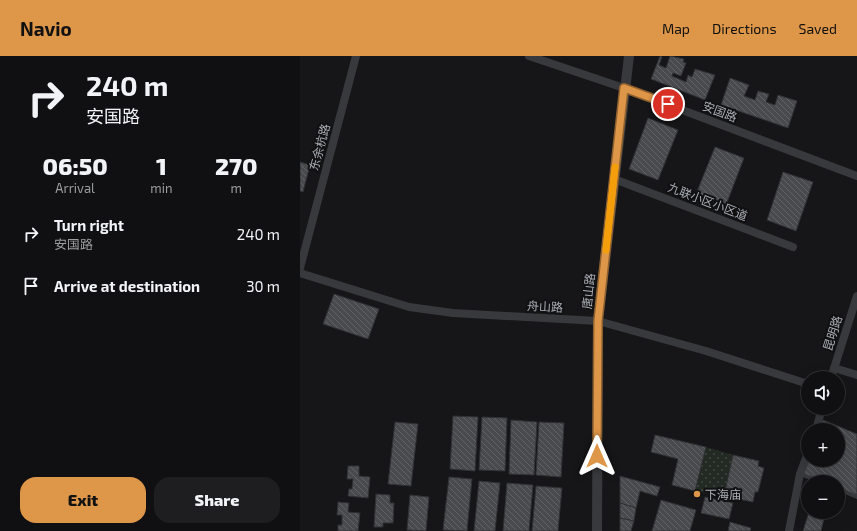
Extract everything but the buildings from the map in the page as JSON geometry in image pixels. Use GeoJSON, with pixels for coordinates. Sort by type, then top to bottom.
{"type":"FeatureCollection","features":[{"type":"Feature","properties":{"kind":"street","name":"东余杭路"},"geometry":{"type":"LineString","coordinates":[[300,268],[356,56]]}},
{"type":"Feature","properties":{"kind":"street","name":"安国路"},"geometry":{"type":"LineString","coordinates":[[529,56],[624,88],[857,176]]}},
{"type":"Feature","properties":{"kind":"street","name":"唐山路"},"geometry":{"type":"LineString","coordinates":[[597,531],[598,321],[624,88],[629,56]]}},
{"type":"Feature","properties":{"kind":"street","name":"九联小区小区道"},"geometry":{"type":"LineString","coordinates":[[614,179],[793,246]]}},
{"type":"Feature","properties":{"kind":"street","name":"舟山路"},"geometry":{"type":"LineString","coordinates":[[300,272],[409,307],[453,313],[598,321],[706,350],[801,382]]}},
{"type":"Feature","properties":{"kind":"street","name":"昆明路"},"geometry":{"type":"LineString","coordinates":[[833,371],[857,296]]}},
{"type":"Feature","properties":{"kind":"street"},"geometry":{"type":"LineString","coordinates":[[834,368],[857,375]]}},
{"type":"Feature","properties":{"kind":"street"},"geometry":{"type":"LineString","coordinates":[[789,531],[803,467]]}},
{"type":"Feature","properties":{"kind":"lane"},"geometry":{"type":"LineString","coordinates":[[845,492],[857,497]]}},
{"type":"Feature","properties":{"kind":"shaded area"},"geometry":{"type":"Polygon","coordinates":[[[706,447],[733,455],[724,496],[695,491],[706,447]]]}},
{"type":"Feature","properties":{"kind":"slow traffic"},"geometry":{"type":"LineString","coordinates":[[606,250],[615,167]]}},
{"type":"Feature","properties":{"kind":"place","name":"下海庙"},"geometry":{"type":"Point","coordinates":[697,494]}},
{"type":"Feature","properties":{"kind":"route"},"geometry":{"type":"LineString","coordinates":[[597,456],[598,321],[624,88],[668,104]]}}]}
